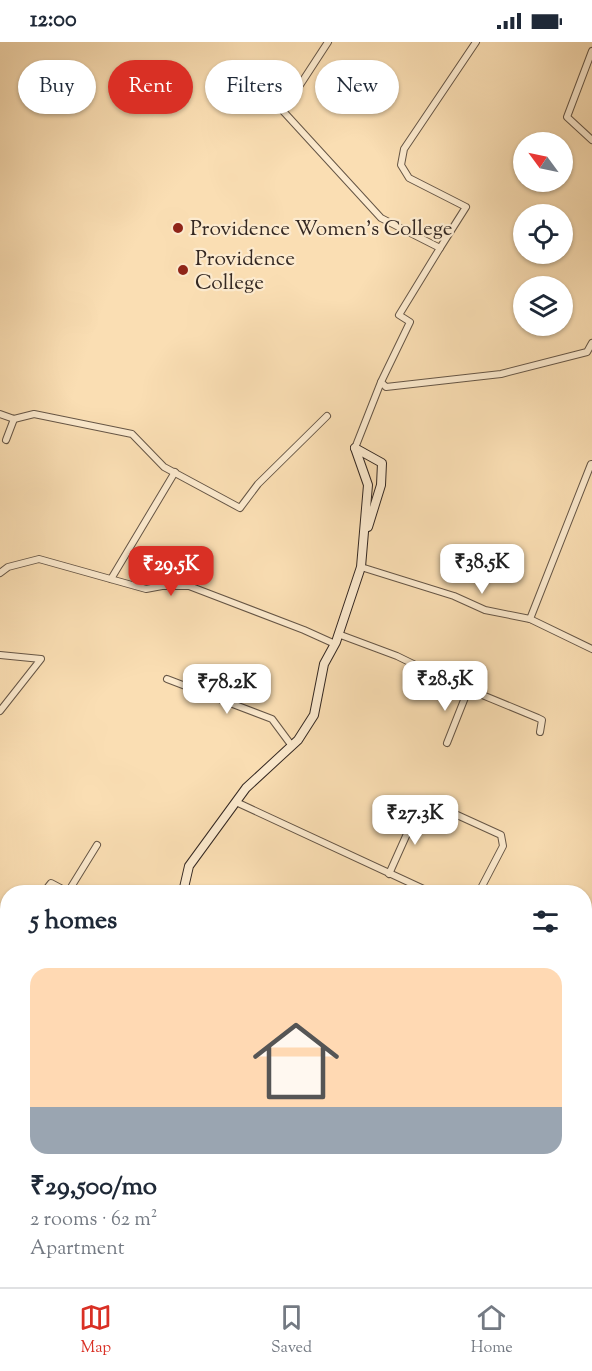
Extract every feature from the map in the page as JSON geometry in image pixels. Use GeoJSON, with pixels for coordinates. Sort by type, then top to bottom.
{"type":"FeatureCollection","features":[{"type":"Feature","properties":{"kind":"street"},"geometry":{"type":"LineString","coordinates":[[328,42],[283,111],[381,218],[440,248]]}},
{"type":"Feature","properties":{"kind":"street"},"geometry":{"type":"LineString","coordinates":[[185,885],[189,866],[246,788],[298,740],[314,714],[324,664],[338,634],[361,567],[368,485],[355,448],[381,382],[410,322],[399,315],[466,207],[409,178],[400,165],[404,149],[476,42]]}},
{"type":"Feature","properties":{"kind":"street"},"geometry":{"type":"LineString","coordinates":[[592,51],[567,117],[592,140]]}},
{"type":"Feature","properties":{"kind":"street"},"geometry":{"type":"LineString","coordinates":[[381,382],[386,387],[501,374],[587,352],[592,343]]}},
{"type":"Feature","properties":{"kind":"street"},"geometry":{"type":"LineString","coordinates":[[0,414],[14,418],[34,414],[132,434],[164,467],[240,508],[258,484],[327,416]]}},
{"type":"Feature","properties":{"kind":"street"},"geometry":{"type":"LineString","coordinates":[[6,440],[14,418]]}},
{"type":"Feature","properties":{"kind":"street"},"geometry":{"type":"LineString","coordinates":[[355,448],[382,463],[381,485],[363,542]]}},
{"type":"Feature","properties":{"kind":"street"},"geometry":{"type":"LineString","coordinates":[[530,620],[591,464]]}},
{"type":"Feature","properties":{"kind":"street"},"geometry":{"type":"LineString","coordinates":[[111,579],[175,472]]}},
{"type":"Feature","properties":{"kind":"street"},"geometry":{"type":"LineString","coordinates":[[0,573],[8,567],[39,559],[146,589],[162,586],[189,586],[304,630],[334,644]]}},
{"type":"Feature","properties":{"kind":"street"},"geometry":{"type":"LineString","coordinates":[[361,567],[454,596],[485,610],[530,620],[592,649]]}},
{"type":"Feature","properties":{"kind":"street"},"geometry":{"type":"LineString","coordinates":[[338,634],[397,656],[468,690],[542,720],[540,732]]}},
{"type":"Feature","properties":{"kind":"street"},"geometry":{"type":"LineString","coordinates":[[0,655],[41,659],[0,711]]}},
{"type":"Feature","properties":{"kind":"street"},"geometry":{"type":"LineString","coordinates":[[167,679],[272,719],[292,746]]}},
{"type":"Feature","properties":{"kind":"street"},"geometry":{"type":"LineString","coordinates":[[447,743],[468,690]]}},
{"type":"Feature","properties":{"kind":"street"},"geometry":{"type":"LineString","coordinates":[[236,802],[414,885]]}},
{"type":"Feature","properties":{"kind":"street"},"geometry":{"type":"LineString","coordinates":[[389,874],[419,807],[426,803],[433,804],[501,835],[503,846],[483,885]]}},
{"type":"Feature","properties":{"kind":"street"},"geometry":{"type":"LineString","coordinates":[[72,885],[97,845]]}},
{"type":"Feature","properties":{"kind":"place","name":"Providence Women's College"},"geometry":{"type":"Point","coordinates":[178,228]}},
{"type":"Feature","properties":{"kind":"place","name":"Providence College"},"geometry":{"type":"Point","coordinates":[183,270]}}]}
